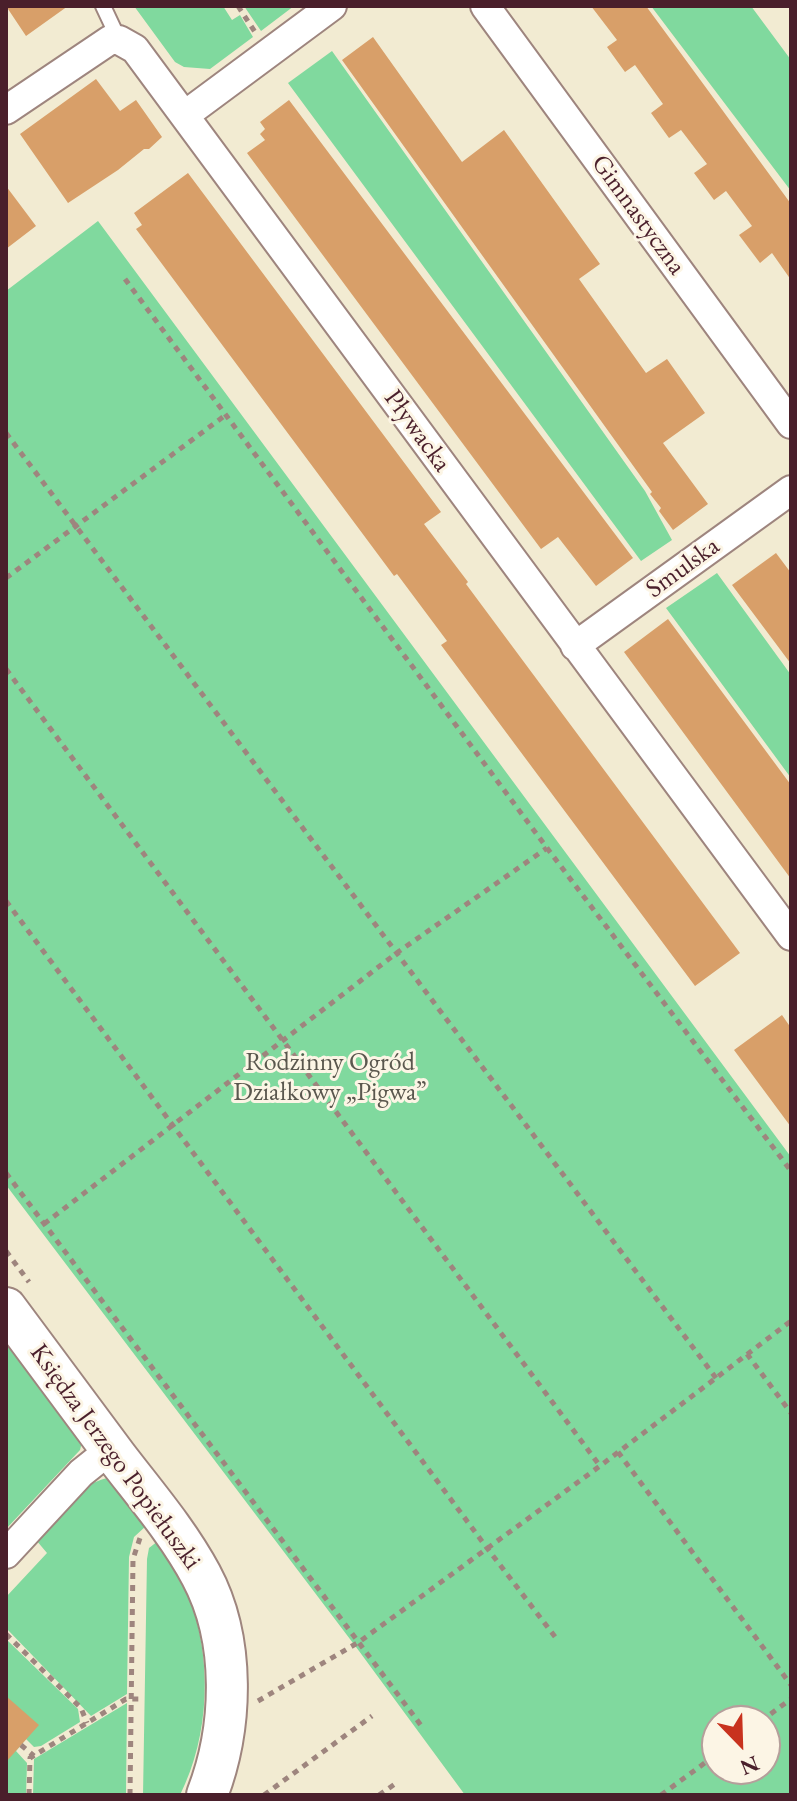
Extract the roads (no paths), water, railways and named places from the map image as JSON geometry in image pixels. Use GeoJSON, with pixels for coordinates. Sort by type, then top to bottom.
{"type":"FeatureCollection","features":[{"type":"Feature","properties":{"kind":"street"},"geometry":{"type":"LineString","coordinates":[[185,115],[332,6]]}},
{"type":"Feature","properties":{"kind":"street","name":"Gimnastyczna"},"geometry":{"type":"LineString","coordinates":[[485,6],[791,424]]}},
{"type":"Feature","properties":{"kind":"street"},"geometry":{"type":"LineString","coordinates":[[6,110],[97,46],[119,40]]}},
{"type":"Feature","properties":{"kind":"street","name":"Pływacka"},"geometry":{"type":"LineString","coordinates":[[119,40],[135,49],[185,115],[791,936]]}},
{"type":"Feature","properties":{"kind":"street","name":"Smulska"},"geometry":{"type":"LineString","coordinates":[[575,646],[791,490]]}},
{"type":"Feature","properties":{"kind":"street","name":"Księdza Jerzego Popiełuszki"},"geometry":{"type":"LineString","coordinates":[[6,1308],[169,1526],[197,1566],[208,1589],[220,1632],[226,1705],[220,1757],[207,1795]]}},
{"type":"Feature","properties":{"kind":"street"},"geometry":{"type":"LineString","coordinates":[[6,1554],[81,1473],[111,1449]]}},
{"type":"Feature","properties":{"kind":"lane"},"geometry":{"type":"LineString","coordinates":[[103,6],[119,40]]}},
{"type":"Feature","properties":{"kind":"park label","name":"Rodzinny Ogród Działkowy „Pigwa”"},"geometry":{"type":"Point","coordinates":[330,1078]}}]}
